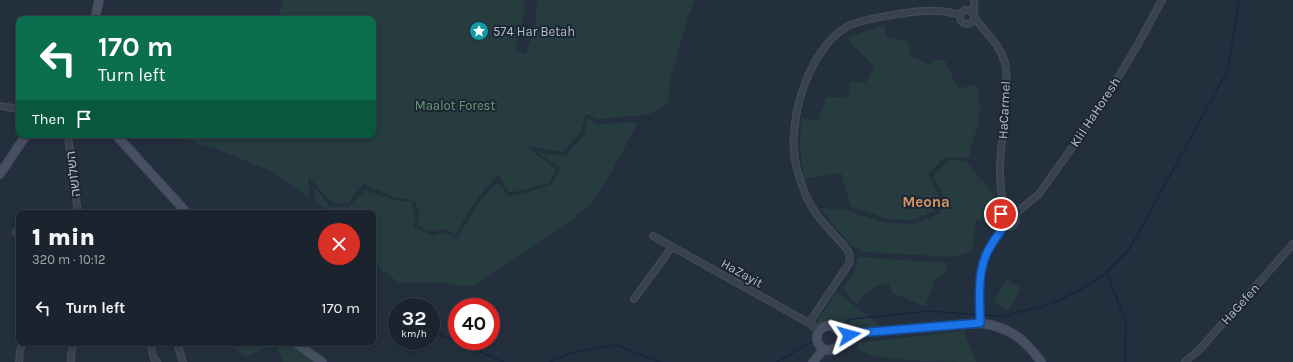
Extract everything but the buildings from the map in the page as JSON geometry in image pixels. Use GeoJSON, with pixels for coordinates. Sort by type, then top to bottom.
{"type":"FeatureCollection","features":[{"type":"Feature","properties":{"kind":"street"},"geometry":{"type":"LineString","coordinates":[[96,16],[99,0]]}},
{"type":"Feature","properties":{"kind":"street"},"geometry":{"type":"LineString","coordinates":[[973,0],[974,16],[972,22],[965,24],[961,20],[962,12],[973,0]]}},
{"type":"Feature","properties":{"kind":"street","name":"Klil HaHoresh"},"geometry":{"type":"LineString","coordinates":[[1014,215],[1039,194],[1066,156],[1104,100],[1137,46],[1162,0]]}},
{"type":"Feature","properties":{"kind":"street"},"geometry":{"type":"LineString","coordinates":[[809,323],[850,262],[849,252],[817,215],[797,170],[794,153],[795,119],[808,77],[826,45],[838,33],[849,26],[873,19],[936,10],[962,12],[969,10],[974,16]]}},
{"type":"Feature","properties":{"kind":"street","name":"HaCarmel"},"geometry":{"type":"LineString","coordinates":[[974,16],[994,40],[1005,62],[1007,82],[1000,171],[1000,190],[1006,211]]}},
{"type":"Feature","properties":{"kind":"street"},"geometry":{"type":"LineString","coordinates":[[0,106],[16,109]]}},
{"type":"Feature","properties":{"kind":"street"},"geometry":{"type":"LineString","coordinates":[[0,174],[24,138]]}},
{"type":"Feature","properties":{"kind":"street","name":"השלושה"},"geometry":{"type":"LineString","coordinates":[[68,138],[78,210]]}},
{"type":"Feature","properties":{"kind":"street"},"geometry":{"type":"LineString","coordinates":[[119,138],[184,210]]}},
{"type":"Feature","properties":{"kind":"street"},"geometry":{"type":"LineString","coordinates":[[1006,211],[1011,212],[1016,219],[1014,223],[1011,226],[1004,226],[1000,219],[1001,214],[1006,211]]}},
{"type":"Feature","properties":{"kind":"street"},"geometry":{"type":"LineString","coordinates":[[980,323],[980,285],[982,267],[986,254],[1004,226]]}},
{"type":"Feature","properties":{"kind":"street","name":"HaZayit"},"geometry":{"type":"LineString","coordinates":[[653,236],[809,323],[819,331]]}},
{"type":"Feature","properties":{"kind":"street","name":"HaGefen"},"geometry":{"type":"LineString","coordinates":[[1185,362],[1200,349],[1293,244]]}},
{"type":"Feature","properties":{"kind":"street"},"geometry":{"type":"LineString","coordinates":[[634,299],[672,247]]}},
{"type":"Feature","properties":{"kind":"street"},"geometry":{"type":"LineString","coordinates":[[841,337],[857,333],[980,323],[991,324],[1009,330],[1020,338],[1033,350],[1041,362]]}},
{"type":"Feature","properties":{"kind":"street"},"geometry":{"type":"LineString","coordinates":[[824,327],[832,327],[840,333],[841,337],[836,348],[832,350],[824,349],[818,343],[817,339],[819,331],[824,327]]}},
{"type":"Feature","properties":{"kind":"street"},"geometry":{"type":"LineString","coordinates":[[19,362],[20,351],[22,346]]}},
{"type":"Feature","properties":{"kind":"street"},"geometry":{"type":"LineString","coordinates":[[72,362],[71,355],[73,346]]}},
{"type":"Feature","properties":{"kind":"street"},"geometry":{"type":"LineString","coordinates":[[151,346],[154,359],[157,362]]}},
{"type":"Feature","properties":{"kind":"street"},"geometry":{"type":"LineString","coordinates":[[178,346],[183,362]]}},
{"type":"Feature","properties":{"kind":"street"},"geometry":{"type":"LineString","coordinates":[[300,346],[322,362]]}},
{"type":"Feature","properties":{"kind":"street"},"geometry":{"type":"LineString","coordinates":[[813,362],[824,349]]}},
{"type":"Feature","properties":{"kind":"green space","name":"Maalot Forest"},"geometry":{"type":"Polygon","coordinates":[[[284,0],[522,0],[525,8],[515,51],[526,54],[535,27],[537,0],[695,0],[688,17],[671,76],[668,103],[656,111],[646,115],[598,119],[586,114],[579,134],[562,152],[532,147],[530,149],[556,169],[549,183],[509,192],[498,175],[475,203],[456,234],[446,229],[428,231],[417,225],[420,212],[416,207],[417,201],[393,197],[364,184],[348,203],[334,203],[325,196],[308,176],[310,199],[275,173],[217,149],[185,138],[376,138],[376,16],[278,16],[284,0]]]}},
{"type":"Feature","properties":{"kind":"green space"},"geometry":{"type":"Polygon","coordinates":[[[884,25],[886,37],[907,41],[911,56],[929,64],[935,59],[945,61],[958,89],[976,84],[979,99],[979,119],[970,158],[944,158],[928,174],[940,198],[933,212],[909,221],[885,218],[851,207],[841,173],[804,179],[800,146],[801,118],[818,121],[826,97],[847,98],[851,82],[866,82],[874,67],[847,38],[884,25]]]}},
{"type":"Feature","properties":{"kind":"green space"},"geometry":{"type":"Polygon","coordinates":[[[587,118],[598,124],[638,122],[612,171],[591,204],[564,226],[473,286],[457,286],[441,282],[398,282],[383,271],[376,263],[376,210],[325,210],[316,201],[314,187],[330,207],[349,207],[365,190],[394,200],[413,202],[412,208],[416,219],[413,227],[432,236],[444,232],[457,239],[480,202],[498,183],[509,197],[551,185],[561,168],[537,152],[565,156],[585,134],[587,118]]]}},
{"type":"Feature","properties":{"kind":"green space"},"geometry":{"type":"Polygon","coordinates":[[[948,160],[966,161],[977,176],[988,186],[996,198],[994,223],[976,220],[972,251],[955,257],[863,252],[850,244],[820,208],[843,209],[881,222],[913,224],[939,214],[944,197],[933,175],[948,160]]]}},
{"type":"Feature","properties":{"kind":"green space"},"geometry":{"type":"Polygon","coordinates":[[[858,257],[947,263],[947,266],[943,274],[933,282],[933,288],[925,306],[892,293],[888,283],[870,290],[856,304],[843,287],[853,275],[858,257]]]}},
{"type":"Feature","properties":{"kind":"green space"},"geometry":{"type":"Polygon","coordinates":[[[1006,279],[1021,288],[1009,310],[994,302],[1006,279]]]}},
{"type":"Feature","properties":{"kind":"green space"},"geometry":{"type":"Polygon","coordinates":[[[837,292],[881,326],[843,333],[837,323],[828,323],[820,326],[815,324],[837,292]]]}},
{"type":"Feature","properties":{"kind":"green space"},"geometry":{"type":"Polygon","coordinates":[[[964,331],[976,362],[950,362],[880,357],[859,349],[857,344],[857,343],[964,331]]]}},
{"type":"Feature","properties":{"kind":"green space"},"geometry":{"type":"Polygon","coordinates":[[[232,346],[270,346],[245,357],[232,346]]]}},
{"type":"Feature","properties":{"kind":"green space"},"geometry":{"type":"Polygon","coordinates":[[[276,346],[295,346],[318,362],[283,362],[276,346]]]}},
{"type":"Feature","properties":{"kind":"waterway"},"geometry":{"type":"LineString","coordinates":[[981,315],[1003,316],[1051,304],[1083,288],[1106,273],[1129,250],[1228,70],[1239,0]]}},
{"type":"Feature","properties":{"kind":"waterway"},"geometry":{"type":"LineString","coordinates":[[1107,273],[1126,323],[1125,362]]}},
{"type":"Feature","properties":{"kind":"waterway"},"geometry":{"type":"LineString","coordinates":[[777,362],[851,319],[930,311],[978,315]]}},
{"type":"Feature","properties":{"kind":"waterway"},"geometry":{"type":"LineString","coordinates":[[440,335],[504,362]]}},
{"type":"Feature","properties":{"kind":"waterway"},"geometry":{"type":"LineString","coordinates":[[550,362],[567,354],[617,345],[659,362]]}},
{"type":"Feature","properties":{"kind":"place","name":"574 Har Betah"},"geometry":{"type":"Point","coordinates":[479,31]}},
{"type":"Feature","properties":{"kind":"district","name":"Meona"},"geometry":{"type":"Point","coordinates":[926,202]}},
{"type":"Feature","properties":{"kind":"route"},"geometry":{"type":"LineString","coordinates":[[849,335],[954,324],[980,323],[980,285],[982,267],[986,254],[1004,226],[1000,222],[1001,214]]}}]}
